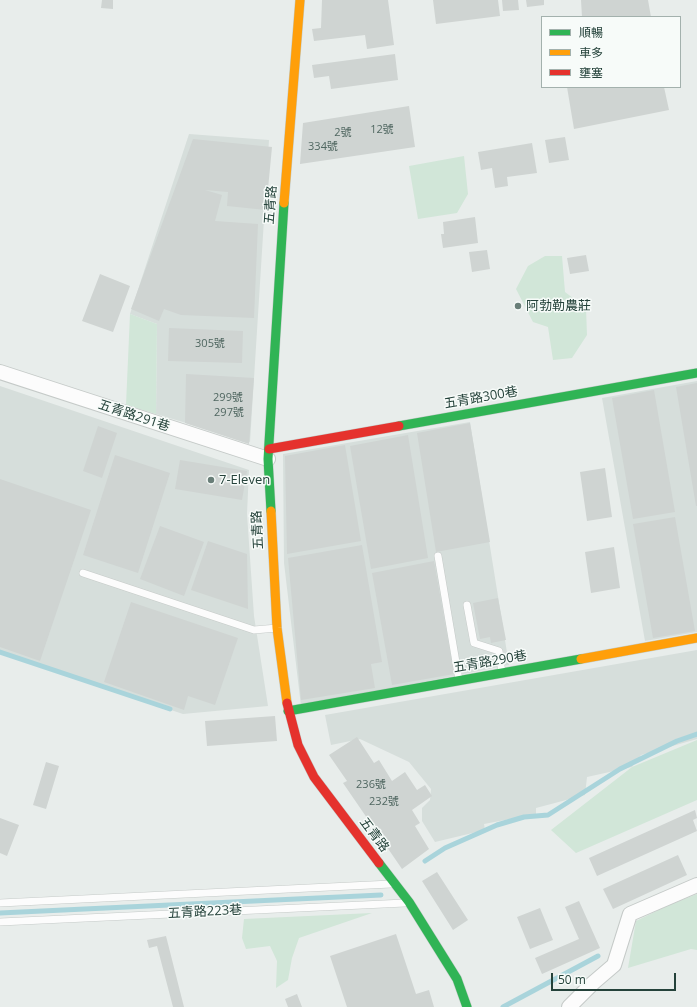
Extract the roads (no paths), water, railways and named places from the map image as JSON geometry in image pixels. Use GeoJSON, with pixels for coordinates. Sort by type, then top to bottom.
{"type":"FeatureCollection","features":[{"type":"Feature","properties":{"kind":"street","name":"五青路"},"geometry":{"type":"LineString","coordinates":[[300,0],[283,216],[268,454],[276,628],[283,681],[288,711],[298,745],[314,777],[409,902],[457,980],[467,1007]]}},
{"type":"Feature","properties":{"kind":"street","name":"五青路291巷"},"geometry":{"type":"LineString","coordinates":[[0,372],[268,454]]}},
{"type":"Feature","properties":{"kind":"street","name":"五青路300巷"},"geometry":{"type":"LineString","coordinates":[[268,454],[697,373]]}},
{"type":"Feature","properties":{"kind":"street","name":"五青路290巷"},"geometry":{"type":"LineString","coordinates":[[288,711],[697,638]]}},
{"type":"Feature","properties":{"kind":"street"},"geometry":{"type":"LineString","coordinates":[[569,1007],[614,965],[630,914],[697,885]]}},
{"type":"Feature","properties":{"kind":"lane"},"geometry":{"type":"LineString","coordinates":[[438,556],[459,681]]}},
{"type":"Feature","properties":{"kind":"lane"},"geometry":{"type":"LineString","coordinates":[[82,573],[254,630],[276,628]]}},
{"type":"Feature","properties":{"kind":"lane"},"geometry":{"type":"LineString","coordinates":[[468,604],[474,643],[499,650],[502,673]]}},
{"type":"Feature","properties":{"kind":"lane","name":"五青路223巷"},"geometry":{"type":"LineString","coordinates":[[0,903],[394,884]]}},
{"type":"Feature","properties":{"kind":"lane","name":"五青路223巷"},"geometry":{"type":"LineString","coordinates":[[0,922],[409,902]]}},
{"type":"Feature","properties":{"kind":"waterway"},"geometry":{"type":"LineString","coordinates":[[0,652],[170,709]]}},
{"type":"Feature","properties":{"kind":"waterway"},"geometry":{"type":"LineString","coordinates":[[425,861],[445,848],[497,825],[524,817],[548,815],[620,769],[677,741],[697,734]]}},
{"type":"Feature","properties":{"kind":"waterway"},"geometry":{"type":"LineString","coordinates":[[0,913],[381,895]]}},
{"type":"Feature","properties":{"kind":"waterway"},"geometry":{"type":"LineString","coordinates":[[503,1007],[598,956]]}},
{"type":"Feature","properties":{"kind":"place","name":"阿勃勒農莊"},"geometry":{"type":"Point","coordinates":[518,306]}},
{"type":"Feature","properties":{"kind":"place","name":"7-Eleven"},"geometry":{"type":"Point","coordinates":[211,480]}}]}
